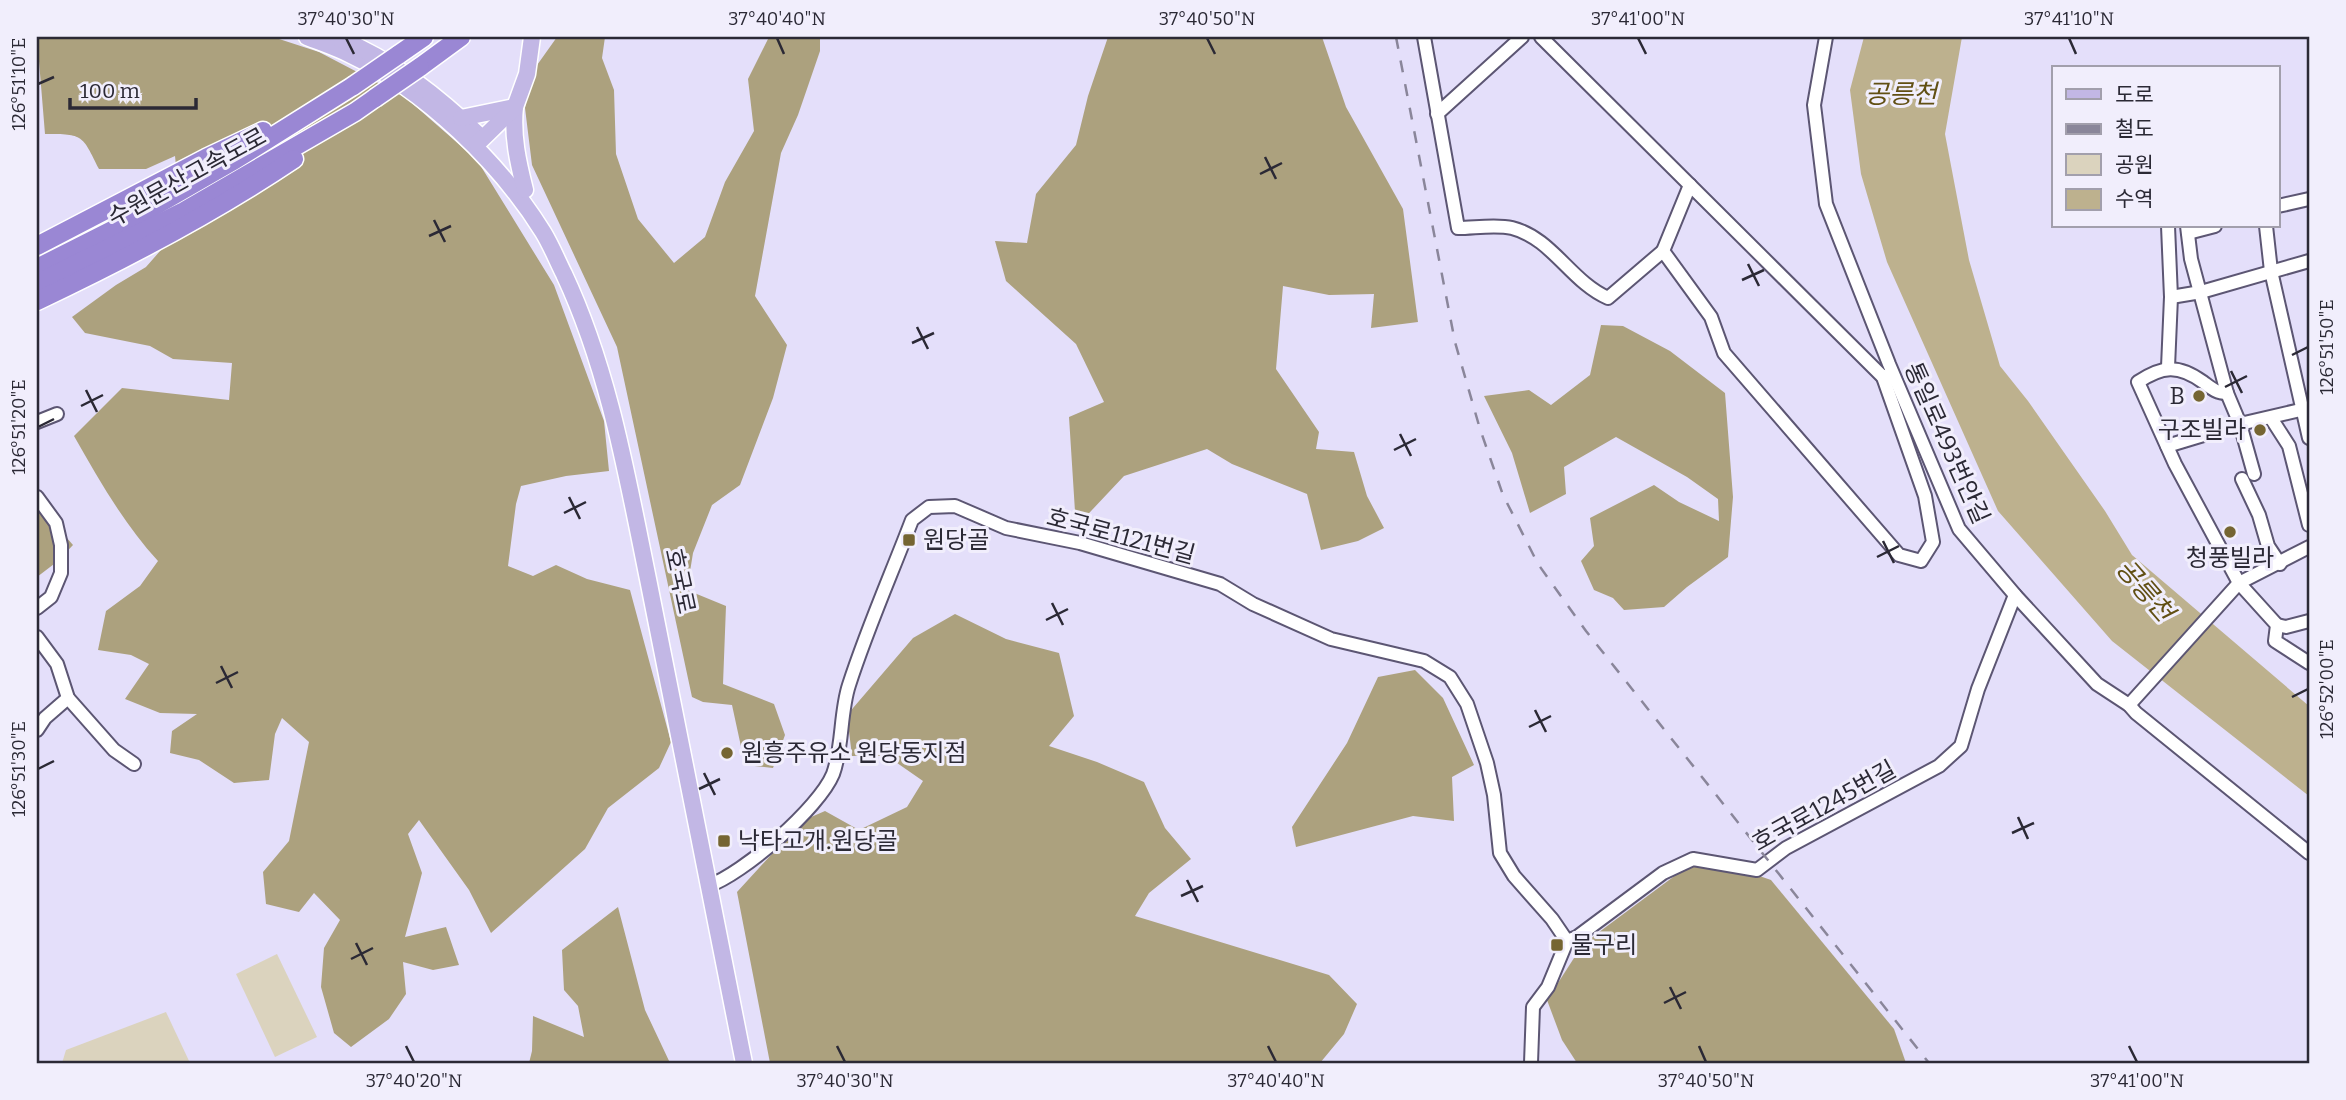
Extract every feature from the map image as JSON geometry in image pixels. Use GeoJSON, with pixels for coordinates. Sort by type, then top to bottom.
{"type":"FeatureCollection","features":[{"type":"Feature","properties":{"kind":"highway","name":"수원문산고속도로"},"geometry":{"type":"LineString","coordinates":[[37,268],[124,224],[235,160],[353,86],[424,37]]}},
{"type":"Feature","properties":{"kind":"highway","name":"수원문산고속도로"},"geometry":{"type":"LineString","coordinates":[[37,283],[184,211],[355,112],[461,37]]}},
{"type":"Feature","properties":{"kind":"highway"},"geometry":{"type":"LineString","coordinates":[[37,246],[206,158],[336,97]]}},
{"type":"Feature","properties":{"kind":"highway"},"geometry":{"type":"LineString","coordinates":[[37,301],[197,220],[317,144],[355,112]]}},
{"type":"Feature","properties":{"kind":"main road","name":"호국로"},"geometry":{"type":"LineString","coordinates":[[307,37],[352,55],[391,78],[479,142],[525,190],[552,228],[602,346],[666,624],[744,1063]]}},
{"type":"Feature","properties":{"kind":"main road","name":"호국로"},"geometry":{"type":"LineString","coordinates":[[334,37],[360,47],[399,70],[461,118],[546,235],[570,288],[596,352],[629,485],[692,795],[754,1063]]}},
{"type":"Feature","properties":{"kind":"main road"},"geometry":{"type":"LineString","coordinates":[[525,190],[513,128],[515,107],[527,74],[532,37]]}},
{"type":"Feature","properties":{"kind":"main road"},"geometry":{"type":"LineString","coordinates":[[479,142],[515,107]]}},
{"type":"Feature","properties":{"kind":"main road"},"geometry":{"type":"LineString","coordinates":[[461,118],[515,107]]}},
{"type":"Feature","properties":{"kind":"street"},"geometry":{"type":"LineString","coordinates":[[1424,37],[1458,228],[1511,228],[1541,241],[1593,291],[1608,298],[1663,251],[1690,185]]}},
{"type":"Feature","properties":{"kind":"street"},"geometry":{"type":"LineString","coordinates":[[1437,114],[1522,37]]}},
{"type":"Feature","properties":{"kind":"street"},"geometry":{"type":"LineString","coordinates":[[1541,37],[1888,375],[1925,496],[1933,542],[1921,561],[1899,555],[1724,353],[1712,317],[1663,251]]}},
{"type":"Feature","properties":{"kind":"street","name":"통일로493번안길"},"geometry":{"type":"LineString","coordinates":[[1826,37],[1814,105],[1826,204],[1888,375],[1959,529],[2097,684],[2132,701],[2136,713],[2309,853]]}},
{"type":"Feature","properties":{"kind":"street"},"geometry":{"type":"LineString","coordinates":[[2280,206],[2309,199]]}},
{"type":"Feature","properties":{"kind":"street"},"geometry":{"type":"LineString","coordinates":[[2168,228],[2171,297],[2168,367]]}},
{"type":"Feature","properties":{"kind":"street"},"geometry":{"type":"LineString","coordinates":[[2266,228],[2271,271],[2306,409],[2309,439]]}},
{"type":"Feature","properties":{"kind":"street"},"geometry":{"type":"LineString","coordinates":[[2188,230],[2191,259],[2227,393],[2240,424],[2248,477],[2268,546],[2280,564]]}},
{"type":"Feature","properties":{"kind":"street"},"geometry":{"type":"LineString","coordinates":[[2171,297],[2200,292],[2309,261]]}},
{"type":"Feature","properties":{"kind":"street"},"geometry":{"type":"LineString","coordinates":[[2227,393],[2218,393],[2193,374],[2168,367],[2151,373],[2138,382],[2238,585],[2277,625],[2286,627],[2309,621]]}},
{"type":"Feature","properties":{"kind":"street"},"geometry":{"type":"LineString","coordinates":[[2168,446],[2240,424],[2306,409]]}},
{"type":"Feature","properties":{"kind":"street"},"geometry":{"type":"LineString","coordinates":[[37,422],[57,414]]}},
{"type":"Feature","properties":{"kind":"street"},"geometry":{"type":"LineString","coordinates":[[2271,418],[2289,446],[2309,524]]}},
{"type":"Feature","properties":{"kind":"street"},"geometry":{"type":"LineString","coordinates":[[37,497],[56,523],[61,545],[61,573],[51,597],[37,608]]}},
{"type":"Feature","properties":{"kind":"street","name":"호국로1121번길"},"geometry":{"type":"LineString","coordinates":[[713,884],[756,858],[821,796],[833,772],[848,687],[912,520],[929,507],[955,506],[1006,528],[1080,542],[1220,584],[1254,604],[1331,639],[1424,661],[1450,677],[1467,704],[1487,763],[1494,795],[1500,853],[1514,876],[1552,919],[1567,941]]}},
{"type":"Feature","properties":{"kind":"street"},"geometry":{"type":"LineString","coordinates":[[2132,701],[2238,585],[2309,547]]}},
{"type":"Feature","properties":{"kind":"street","name":"호국로1245번길"},"geometry":{"type":"LineString","coordinates":[[1567,941],[1577,937],[1663,873],[1693,859],[1757,870],[1786,848],[1939,766],[1961,746],[1978,689],[2015,595]]}},
{"type":"Feature","properties":{"kind":"street"},"geometry":{"type":"LineString","coordinates":[[2277,625],[2275,641],[2309,663]]}},
{"type":"Feature","properties":{"kind":"street"},"geometry":{"type":"LineString","coordinates":[[37,637],[57,664],[68,698],[114,750],[134,764]]}},
{"type":"Feature","properties":{"kind":"street"},"geometry":{"type":"LineString","coordinates":[[37,730],[45,718],[68,698]]}},
{"type":"Feature","properties":{"kind":"street"},"geometry":{"type":"LineString","coordinates":[[1531,1063],[1533,1007],[1548,987],[1567,941]]}},
{"type":"Feature","properties":{"kind":"green space"},"geometry":{"type":"Polygon","coordinates":[[[277,954],[317,1037],[275,1057],[236,974],[277,954]]]}},
{"type":"Feature","properties":{"kind":"green space"},"geometry":{"type":"Polygon","coordinates":[[[166,1012],[190,1063],[62,1063],[66,1050],[166,1012]]]}},
{"type":"Feature","properties":{"kind":"shaded area"},"geometry":{"type":"Polygon","coordinates":[[[37,37],[273,37],[319,52],[405,97],[477,160],[554,285],[604,421],[609,471],[566,476],[521,486],[508,566],[533,576],[556,565],[587,579],[630,590],[671,742],[659,768],[608,808],[585,849],[491,933],[469,890],[419,820],[408,834],[422,873],[405,937],[446,927],[459,965],[433,970],[403,962],[406,994],[389,1019],[351,1047],[334,1033],[321,987],[324,948],[340,920],[314,893],[299,912],[266,904],[263,872],[289,841],[309,742],[282,718],[275,734],[269,780],[234,783],[199,760],[170,753],[172,731],[197,714],[160,713],[125,699],[149,664],[131,655],[98,650],[106,611],[140,586],[158,561],[123,517],[74,436],[122,388],[229,400],[232,363],[173,359],[150,346],[85,333],[72,317],[146,267],[182,226],[175,156],[146,169],[99,169],[89,149],[80,139],[68,135],[45,134],[37,37]]]}},
{"type":"Feature","properties":{"kind":"shaded area"},"geometry":{"type":"Polygon","coordinates":[[[557,37],[605,37],[602,58],[614,90],[616,154],[638,219],[674,263],[705,237],[725,182],[754,131],[748,79],[769,37],[820,37],[820,51],[798,115],[781,153],[755,296],[787,345],[773,398],[740,485],[712,505],[693,553],[687,590],[726,606],[723,684],[774,704],[785,735],[773,768],[745,765],[732,705],[703,702],[692,697],[617,347],[532,165],[525,108],[530,75],[557,37]]]}},
{"type":"Feature","properties":{"kind":"shaded area"},"geometry":{"type":"Polygon","coordinates":[[[1108,37],[1322,37],[1346,107],[1403,209],[1418,322],[1371,328],[1374,294],[1329,295],[1283,286],[1276,369],[1319,432],[1316,449],[1354,452],[1367,496],[1384,528],[1358,541],[1321,550],[1307,494],[1232,464],[1207,449],[1124,476],[1076,527],[1069,417],[1104,402],[1076,344],[1006,281],[995,241],[1027,243],[1036,194],[1076,145],[1088,96],[1108,37]]]}},
{"type":"Feature","properties":{"kind":"shaded area"},"geometry":{"type":"Polygon","coordinates":[[[1601,325],[1623,326],[1670,351],[1725,393],[1733,497],[1728,557],[1664,607],[1624,610],[1613,598],[1594,590],[1581,561],[1594,546],[1590,518],[1654,485],[1679,502],[1719,521],[1718,499],[1687,477],[1616,437],[1564,467],[1566,494],[1530,513],[1512,453],[1484,396],[1529,390],[1551,405],[1590,375],[1601,325]]]}},
{"type":"Feature","properties":{"kind":"shaded area"},"geometry":{"type":"Polygon","coordinates":[[[37,504],[73,545],[37,577],[37,504]]]}},
{"type":"Feature","properties":{"kind":"shaded area"},"geometry":{"type":"Polygon","coordinates":[[[955,614],[1006,639],[1059,653],[1074,716],[1049,746],[1144,782],[1165,828],[1191,859],[1149,893],[1135,916],[1329,975],[1357,1004],[1344,1034],[1320,1063],[770,1063],[737,892],[802,821],[825,811],[859,830],[907,807],[923,781],[887,756],[852,756],[847,715],[913,638],[955,614]]]}},
{"type":"Feature","properties":{"kind":"shaded area"},"geometry":{"type":"Polygon","coordinates":[[[1415,670],[1443,698],[1474,765],[1452,777],[1454,821],[1413,816],[1296,847],[1292,827],[1347,743],[1378,677],[1415,670]]]}},
{"type":"Feature","properties":{"kind":"shaded area"},"geometry":{"type":"Polygon","coordinates":[[[1696,860],[1713,860],[1771,880],[1894,1029],[1906,1063],[1577,1063],[1562,1040],[1547,1000],[1583,944],[1696,860]]]}},
{"type":"Feature","properties":{"kind":"shaded area"},"geometry":{"type":"Polygon","coordinates":[[[618,907],[645,1010],[670,1063],[529,1063],[533,1016],[584,1037],[578,1006],[564,990],[562,950],[618,907]]]}},
{"type":"Feature","properties":{"kind":"water","name":"공릉천"},"geometry":{"type":"Polygon","coordinates":[[[1864,37],[1962,37],[1945,134],[1969,260],[2000,366],[2028,401],[2105,511],[2132,555],[2309,706],[2309,796],[2112,641],[1998,511],[1887,262],[1861,174],[1850,90],[1864,37]]]}},
{"type":"Feature","properties":{"kind":"railway"},"geometry":{"type":"LineString","coordinates":[[1396,37],[1455,342],[1480,429],[1503,495],[1538,564],[1586,631],[1929,1063]]}},
{"type":"Feature","properties":{"kind":"place","name":"B"},"geometry":{"type":"Point","coordinates":[2199,396]}},
{"type":"Feature","properties":{"kind":"place","name":"구조빌라"},"geometry":{"type":"Point","coordinates":[2260,430]}},
{"type":"Feature","properties":{"kind":"place","name":"청풍빌라"},"geometry":{"type":"Point","coordinates":[2230,532]}},
{"type":"Feature","properties":{"kind":"place","name":"원당골"},"geometry":{"type":"Point","coordinates":[909,540]}},
{"type":"Feature","properties":{"kind":"place","name":"원흥주유소 원당동지점"},"geometry":{"type":"Point","coordinates":[727,753]}},
{"type":"Feature","properties":{"kind":"place","name":"낙타고개.원당골"},"geometry":{"type":"Point","coordinates":[724,841]}},
{"type":"Feature","properties":{"kind":"place","name":"물구리"},"geometry":{"type":"Point","coordinates":[1557,945]}}]}
